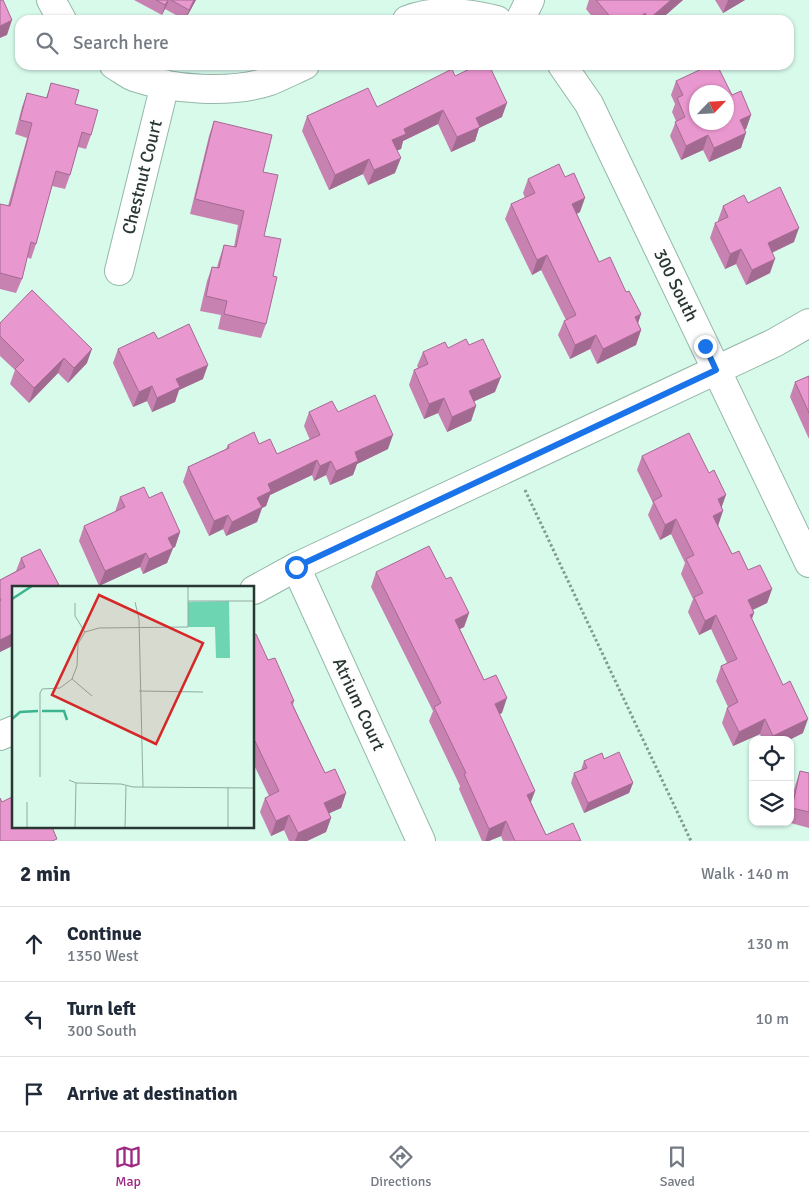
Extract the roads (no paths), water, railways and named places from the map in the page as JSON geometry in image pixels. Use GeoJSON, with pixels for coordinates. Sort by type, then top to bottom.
{"type":"FeatureCollection","features":[{"type":"Feature","properties":{"kind":"street"},"geometry":{"type":"LineString","coordinates":[[52,0],[60,15]]}},
{"type":"Feature","properties":{"kind":"street"},"geometry":{"type":"LineString","coordinates":[[522,15],[530,0]]}},
{"type":"Feature","properties":{"kind":"street"},"geometry":{"type":"LineString","coordinates":[[426,15],[446,13],[461,15]]}},
{"type":"Feature","properties":{"kind":"street"},"geometry":{"type":"LineString","coordinates":[[123,70],[133,76],[165,84],[194,88],[244,87],[270,81],[294,70]]}},
{"type":"Feature","properties":{"kind":"street","name":"300 South"},"geometry":{"type":"LineString","coordinates":[[565,70],[589,104],[809,563]]}},
{"type":"Feature","properties":{"kind":"street","name":"Chestnut Court"},"geometry":{"type":"LineString","coordinates":[[118,271],[165,84]]}},
{"type":"Feature","properties":{"kind":"street"},"geometry":{"type":"LineString","coordinates":[[255,589],[296,567],[774,343],[809,324]]}},
{"type":"Feature","properties":{"kind":"street","name":"Atrium Court"},"geometry":{"type":"LineString","coordinates":[[296,567],[421,841]]}},
{"type":"Feature","properties":{"kind":"street"},"geometry":{"type":"LineString","coordinates":[[0,736],[12,731]]}}]}
